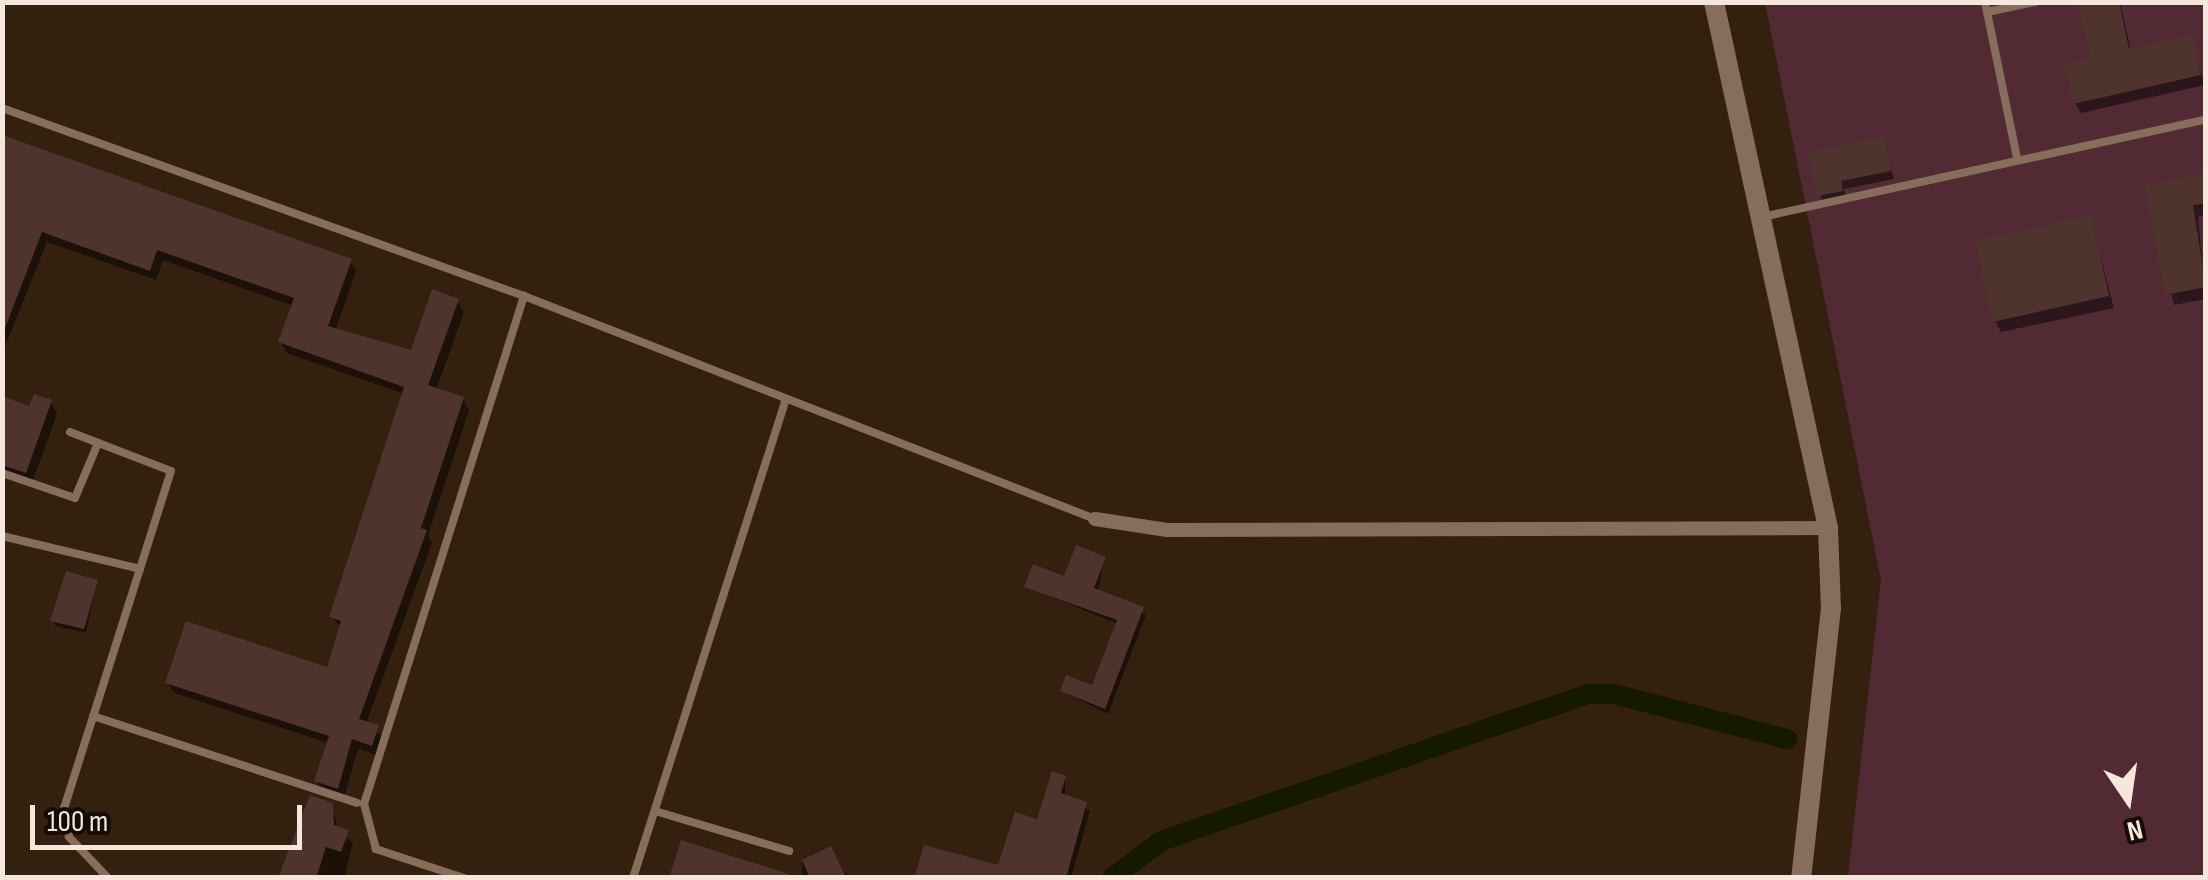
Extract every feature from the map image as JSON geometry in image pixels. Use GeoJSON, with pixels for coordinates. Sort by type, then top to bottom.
{"type":"FeatureCollection","features":[{"type":"Feature","properties":{"kind":"street"},"geometry":{"type":"LineString","coordinates":[[1714,2],[1828,528],[1832,608],[1802,878]]}},
{"type":"Feature","properties":{"kind":"street"},"geometry":{"type":"LineString","coordinates":[[1095,519],[1166,530],[1828,528]]}},
{"type":"Feature","properties":{"kind":"lane"},"geometry":{"type":"LineString","coordinates":[[2017,158],[1986,7],[2034,2]]}},
{"type":"Feature","properties":{"kind":"lane"},"geometry":{"type":"LineString","coordinates":[[2,108],[524,296],[1095,519]]}},
{"type":"Feature","properties":{"kind":"lane"},"geometry":{"type":"LineString","coordinates":[[1762,217],[2017,158],[2206,120]]}},
{"type":"Feature","properties":{"kind":"lane"},"geometry":{"type":"LineString","coordinates":[[464,878],[376,849],[364,804],[524,296]]}},
{"type":"Feature","properties":{"kind":"lane"},"geometry":{"type":"LineString","coordinates":[[633,878],[786,399]]}},
{"type":"Feature","properties":{"kind":"lane"},"geometry":{"type":"LineString","coordinates":[[70,432],[171,470],[64,808],[68,837],[108,878]]}},
{"type":"Feature","properties":{"kind":"lane"},"geometry":{"type":"LineString","coordinates":[[2,473],[75,498],[98,443]]}},
{"type":"Feature","properties":{"kind":"lane"},"geometry":{"type":"LineString","coordinates":[[2,536],[140,569]]}},
{"type":"Feature","properties":{"kind":"lane"},"geometry":{"type":"LineString","coordinates":[[93,716],[357,803]]}},
{"type":"Feature","properties":{"kind":"lane"},"geometry":{"type":"LineString","coordinates":[[654,811],[789,851]]}},
{"type":"Feature","properties":{"kind":"shaded area"},"geometry":{"type":"Polygon","coordinates":[[[1765,3],[2205,3],[2205,877],[1848,877],[1881,580],[1765,3]]]}},
{"type":"Feature","properties":{"kind":"building"},"geometry":{"type":"Polygon","coordinates":[[[2077,2],[2119,2],[2129,49],[2192,35],[2201,75],[2073,104],[2064,64],[2090,58],[2077,2]]]}},
{"type":"Feature","properties":{"kind":"building"},"geometry":{"type":"Polygon","coordinates":[[[2,135],[352,259],[328,326],[411,350],[432,289],[459,299],[428,385],[464,397],[421,528],[427,530],[359,719],[379,725],[372,746],[352,739],[338,789],[314,781],[329,736],[165,683],[186,621],[327,667],[341,621],[329,617],[404,387],[278,342],[294,298],[157,250],[150,271],[42,232],[2,336],[2,135]]]}},
{"type":"Feature","properties":{"kind":"building"},"geometry":{"type":"Polygon","coordinates":[[[1884,136],[1891,171],[1841,181],[1843,191],[1817,196],[1808,152],[1884,136]]]}},
{"type":"Feature","properties":{"kind":"building"},"geometry":{"type":"Polygon","coordinates":[[[2206,173],[2206,203],[2193,205],[2206,287],[2165,295],[2144,185],[2206,173]]]}},
{"type":"Feature","properties":{"kind":"building"},"geometry":{"type":"Polygon","coordinates":[[[2091,215],[2109,296],[1992,322],[1975,241],[2091,215]]]}},
{"type":"Feature","properties":{"kind":"building"},"geometry":{"type":"Polygon","coordinates":[[[34,394],[52,400],[26,473],[2,465],[2,396],[29,406],[34,394]]]}},
{"type":"Feature","properties":{"kind":"building"},"geometry":{"type":"Polygon","coordinates":[[[1076,545],[1106,557],[1094,588],[1144,607],[1105,709],[1060,691],[1066,675],[1092,685],[1117,620],[1024,587],[1033,564],[1064,576],[1076,545]]]}},
{"type":"Feature","properties":{"kind":"building"},"geometry":{"type":"Polygon","coordinates":[[[66,571],[98,580],[84,629],[50,621],[66,571]]]}},
{"type":"Feature","properties":{"kind":"building"},"geometry":{"type":"Polygon","coordinates":[[[1052,771],[1066,776],[1061,793],[1087,802],[1066,878],[914,878],[924,845],[998,865],[1015,812],[1037,819],[1052,771]]]}},
{"type":"Feature","properties":{"kind":"building"},"geometry":{"type":"Polygon","coordinates":[[[310,795],[333,803],[334,825],[349,830],[341,852],[326,847],[316,878],[278,878],[310,795]]]}},
{"type":"Feature","properties":{"kind":"building"},"geometry":{"type":"Polygon","coordinates":[[[681,840],[789,874],[788,878],[669,878],[681,840]]]}},
{"type":"Feature","properties":{"kind":"building"},"geometry":{"type":"Polygon","coordinates":[[[831,846],[846,878],[810,878],[802,860],[831,846]]]}},
{"type":"Feature","properties":{"kind":"waterway"},"geometry":{"type":"LineString","coordinates":[[1112,878],[1161,841],[1587,694],[1614,694],[1787,739]]}}]}
